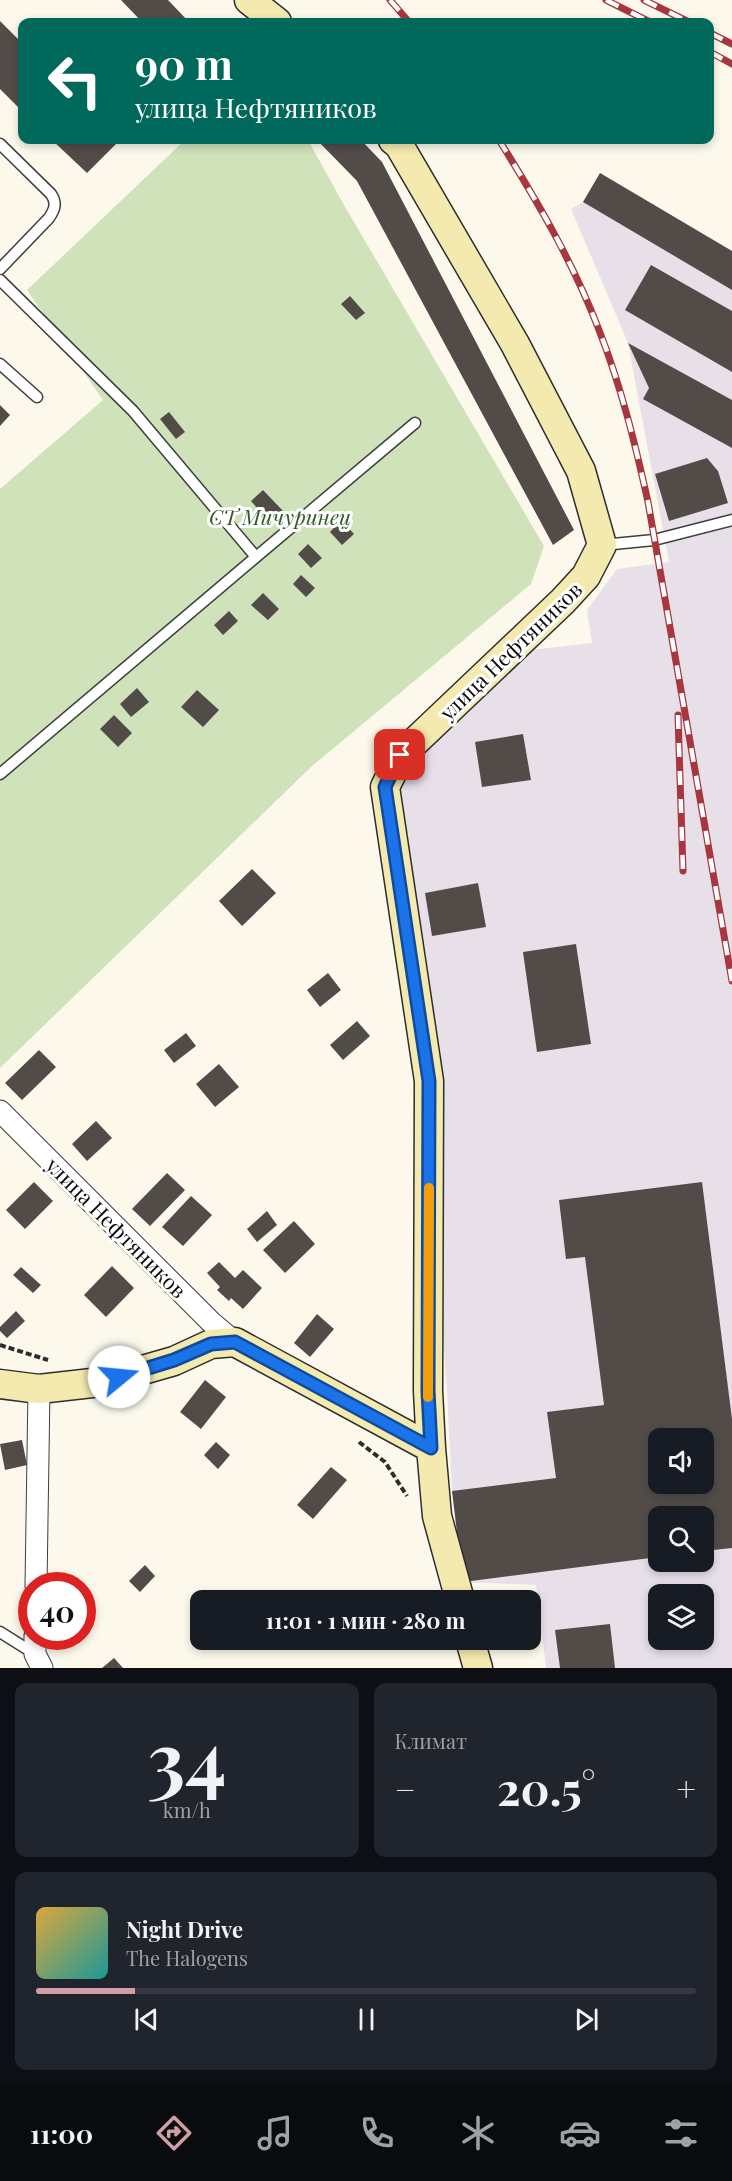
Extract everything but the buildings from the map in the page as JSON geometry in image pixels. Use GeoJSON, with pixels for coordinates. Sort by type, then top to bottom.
{"type":"FeatureCollection","features":[{"type":"Feature","properties":{"kind":"street"},"geometry":{"type":"LineString","coordinates":[[249,0],[273,18]]}},
{"type":"Feature","properties":{"kind":"street"},"geometry":{"type":"LineString","coordinates":[[398,144],[515,344],[581,471],[602,545]]}},
{"type":"Feature","properties":{"kind":"street","name":"улица Нефтяников"},"geometry":{"type":"LineString","coordinates":[[457,1590],[437,1516],[431,1448],[428,1391],[429,1081],[385,787],[400,755],[563,601],[586,576],[602,545]]}},
{"type":"Feature","properties":{"kind":"street","name":"улица Нефтяников"},"geometry":{"type":"LineString","coordinates":[[0,1111],[211,1322],[235,1342]]}},
{"type":"Feature","properties":{"kind":"street"},"geometry":{"type":"LineString","coordinates":[[0,1384],[39,1389],[101,1382],[174,1360],[211,1344],[235,1342],[431,1448]]}},
{"type":"Feature","properties":{"kind":"street"},"geometry":{"type":"LineString","coordinates":[[36,1572],[39,1389]]}},
{"type":"Feature","properties":{"kind":"street"},"geometry":{"type":"LineString","coordinates":[[473,1650],[478,1668]]}},
{"type":"Feature","properties":{"kind":"lane"},"geometry":{"type":"LineString","coordinates":[[0,144],[51,194],[55,210],[0,269]]}},
{"type":"Feature","properties":{"kind":"lane"},"geometry":{"type":"LineString","coordinates":[[0,280],[133,411],[256,557]]}},
{"type":"Feature","properties":{"kind":"lane"},"geometry":{"type":"LineString","coordinates":[[0,364],[37,397]]}},
{"type":"Feature","properties":{"kind":"lane"},"geometry":{"type":"LineString","coordinates":[[0,774],[415,423]]}},
{"type":"Feature","properties":{"kind":"lane"},"geometry":{"type":"LineString","coordinates":[[602,545],[654,540],[732,520]]}},
{"type":"Feature","properties":{"kind":"lane"},"geometry":{"type":"LineString","coordinates":[[0,1632],[37,1653]]}},
{"type":"Feature","properties":{"kind":"path"},"geometry":{"type":"LineString","coordinates":[[351,1435],[385,1462],[406,1493],[409,1504]]}},
{"type":"Feature","properties":{"kind":"shaded area"},"geometry":{"type":"Polygon","coordinates":[[[600,173],[732,251],[732,1668],[546,1668],[541,1626],[541,1590],[537,1590],[536,1585],[463,1582],[452,1491],[424,1076],[373,799],[522,651],[592,643],[587,610],[617,569],[669,562],[628,343],[571,209],[583,202],[600,173]]]}},
{"type":"Feature","properties":{"kind":"green space","name":"СТ Мичуринец"},"geometry":{"type":"Polygon","coordinates":[[[181,144],[310,144],[544,546],[531,584],[311,767],[0,1068],[0,489],[103,400],[27,290],[181,144]]]}},
{"type":"Feature","properties":{"kind":"railway"},"geometry":{"type":"LineString","coordinates":[[390,0],[406,18]]}},
{"type":"Feature","properties":{"kind":"railway"},"geometry":{"type":"LineString","coordinates":[[606,0],[642,18]]}},
{"type":"Feature","properties":{"kind":"railway"},"geometry":{"type":"LineString","coordinates":[[644,0],[681,18]]}},
{"type":"Feature","properties":{"kind":"railway"},"geometry":{"type":"LineString","coordinates":[[714,35],[732,44]]}},
{"type":"Feature","properties":{"kind":"railway"},"geometry":{"type":"LineString","coordinates":[[714,54],[732,64]]}},
{"type":"Feature","properties":{"kind":"railway"},"geometry":{"type":"LineString","coordinates":[[501,144],[578,280],[607,351],[627,415],[648,502],[732,981]]}},
{"type":"Feature","properties":{"kind":"railway"},"geometry":{"type":"LineString","coordinates":[[678,715],[683,871]]}},
{"type":"Feature","properties":{"kind":"slow traffic"},"geometry":{"type":"LineString","coordinates":[[428,1397],[429,1188]]}},
{"type":"Feature","properties":{"kind":"route"},"geometry":{"type":"LineString","coordinates":[[119,1377],[174,1360],[211,1344],[235,1342],[431,1448],[428,1391],[429,1081],[385,787],[400,755]]}}]}
